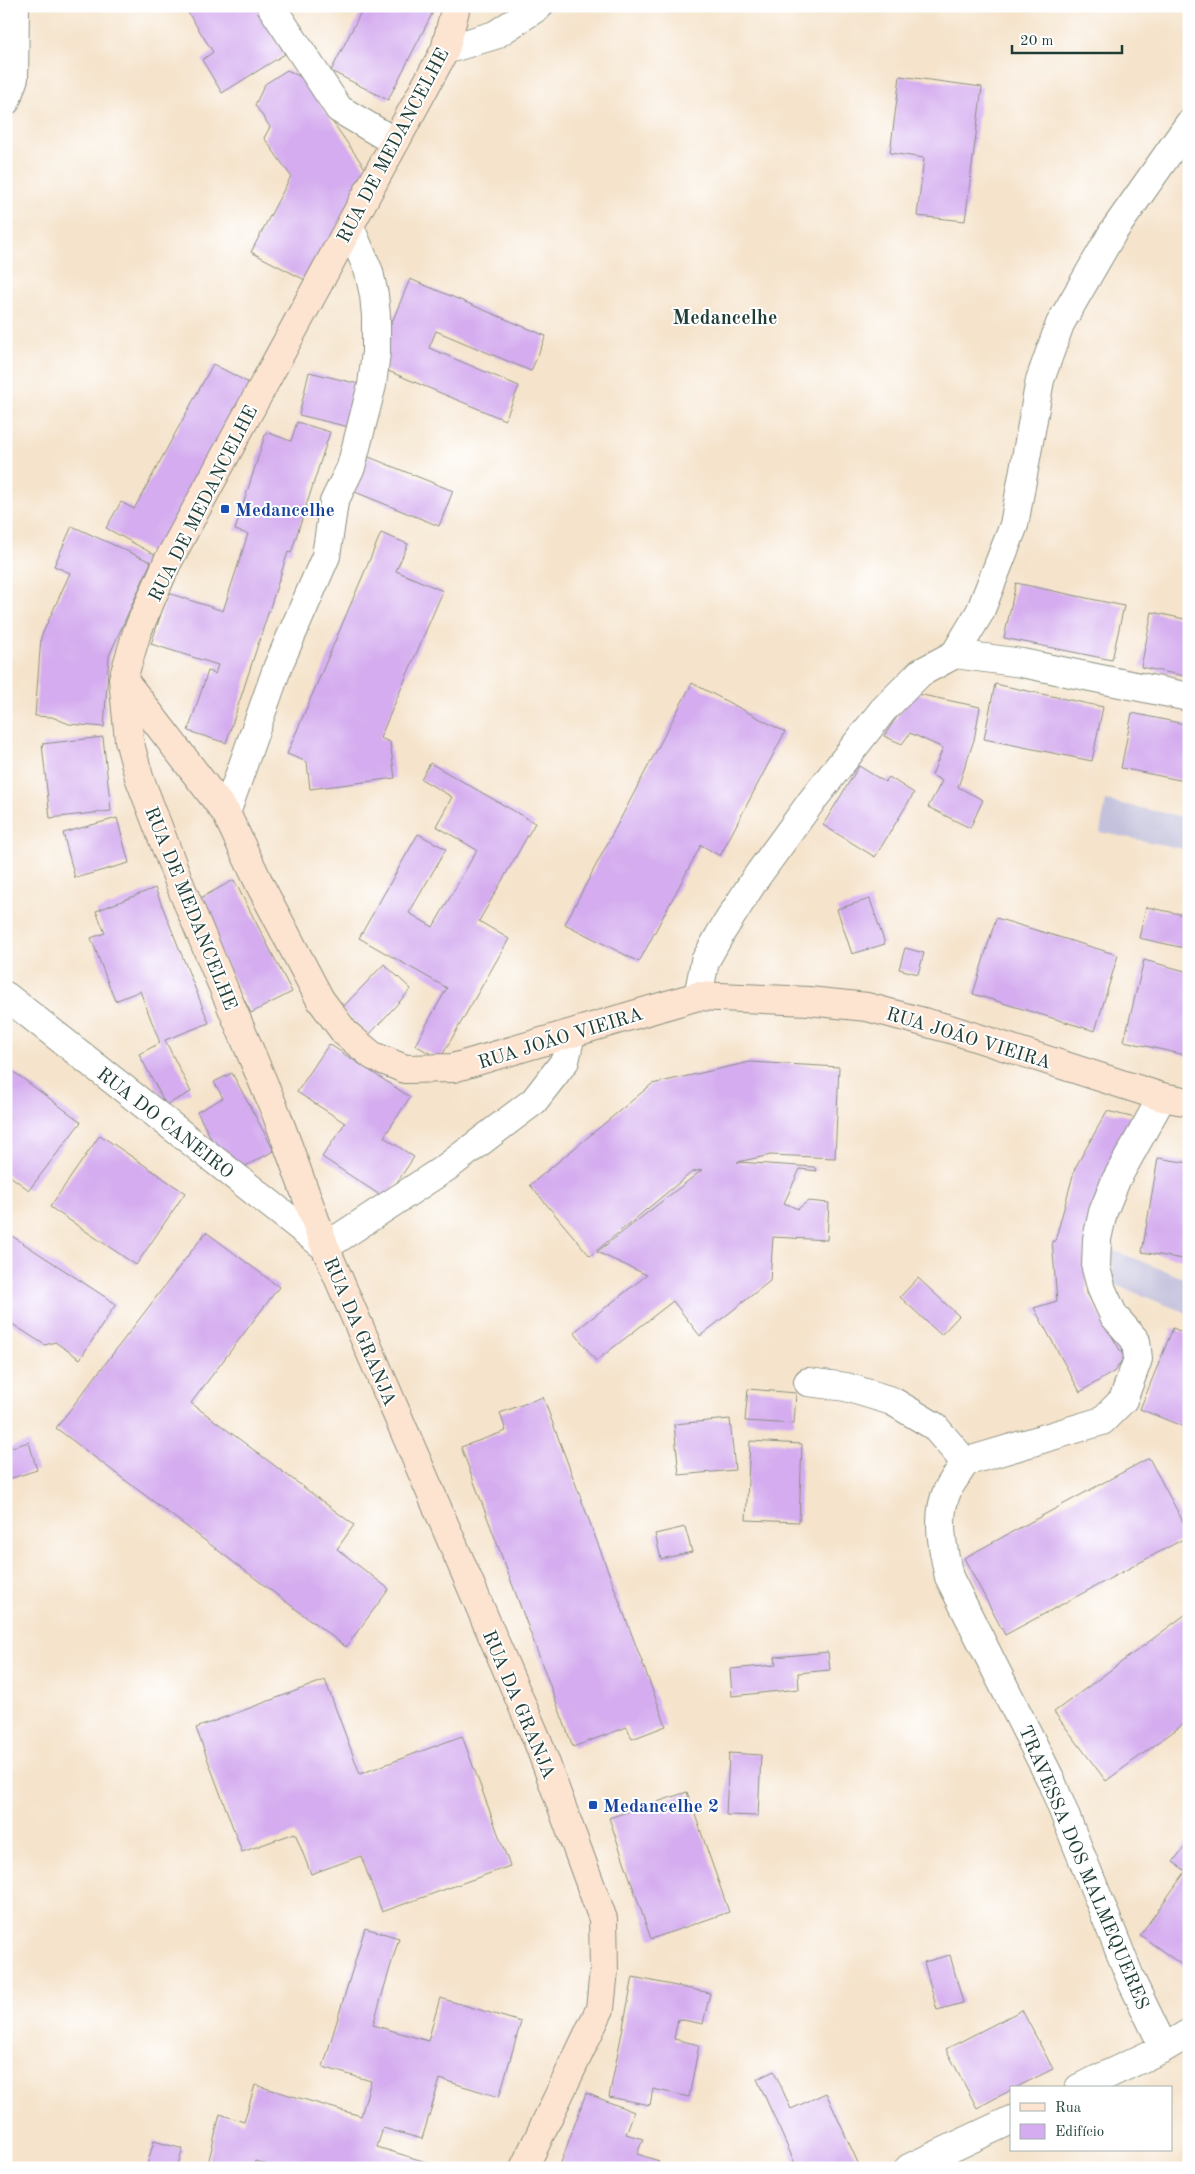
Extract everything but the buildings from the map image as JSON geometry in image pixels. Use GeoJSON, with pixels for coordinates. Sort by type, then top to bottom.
{"type":"FeatureCollection","features":[{"type":"Feature","properties":{"kind":"street"},"geometry":{"type":"LineString","coordinates":[[6,101],[14,78],[14,6]]}},
{"type":"Feature","properties":{"kind":"street"},"geometry":{"type":"LineString","coordinates":[[271,6],[339,109],[395,142]]}},
{"type":"Feature","properties":{"kind":"street","name":"RUA DE MEDANCELHE"},"geometry":{"type":"LineString","coordinates":[[325,1247],[276,1113],[181,887],[139,777],[129,740],[123,679],[137,632],[167,563],[445,50],[456,6]]}},
{"type":"Feature","properties":{"kind":"street"},"geometry":{"type":"LineString","coordinates":[[445,50],[495,35],[539,6]]}},
{"type":"Feature","properties":{"kind":"street"},"geometry":{"type":"LineString","coordinates":[[698,996],[705,961],[755,879],[811,802],[883,710],[920,673],[955,654],[980,612],[1014,525],[1040,380],[1060,324],[1113,232],[1189,124]]}},
{"type":"Feature","properties":{"kind":"street"},"geometry":{"type":"LineString","coordinates":[[226,813],[278,666],[326,556],[334,502],[351,467],[372,385],[376,352],[374,295],[369,272],[350,227]]}},
{"type":"Feature","properties":{"kind":"street"},"geometry":{"type":"LineString","coordinates":[[955,654],[1022,663],[1189,697]]}},
{"type":"Feature","properties":{"kind":"street","name":"RUA JOÃO VIEIRA"},"geometry":{"type":"LineString","coordinates":[[123,679],[226,813],[260,885],[320,999],[345,1033],[373,1056],[405,1069],[454,1068],[698,996],[809,1001],[867,1007],[950,1029],[1162,1097],[1189,1102]]}},
{"type":"Feature","properties":{"kind":"street","name":"RUA DO CANEIRO"},"geometry":{"type":"LineString","coordinates":[[6,996],[325,1247]]}},
{"type":"Feature","properties":{"kind":"street"},"geometry":{"type":"LineString","coordinates":[[325,1247],[447,1167],[534,1101],[565,1061],[571,1034]]}},
{"type":"Feature","properties":{"kind":"street"},"geometry":{"type":"LineString","coordinates":[[808,1382],[846,1387],[892,1400],[934,1426],[965,1462],[1102,1421],[1123,1400],[1138,1359],[1136,1341],[1114,1316],[1102,1290],[1096,1268],[1098,1239],[1103,1212],[1116,1180],[1162,1097]]}},
{"type":"Feature","properties":{"kind":"street","name":"RUA DA GRANJA"},"geometry":{"type":"LineString","coordinates":[[325,1247],[416,1463],[538,1742],[603,1918],[604,1970],[600,2009],[524,2168]]}},
{"type":"Feature","properties":{"kind":"street","name":"TRAVESSA DOS MALMEQUERES"},"geometry":{"type":"LineString","coordinates":[[965,1462],[948,1490],[941,1519],[943,1548],[949,1577],[1050,1778],[1132,1982],[1164,2048]]}},
{"type":"Feature","properties":{"kind":"street"},"geometry":{"type":"LineString","coordinates":[[1083,2086],[1164,2048],[1189,2033]]}},
{"type":"Feature","properties":{"kind":"street"},"geometry":{"type":"LineString","coordinates":[[909,2168],[1010,2120]]}},
{"type":"Feature","properties":{"kind":"shaded area"},"geometry":{"type":"Polygon","coordinates":[[[1106,801],[1189,818],[1189,850],[1100,832],[1106,801]]]}},
{"type":"Feature","properties":{"kind":"shaded area"},"geometry":{"type":"Polygon","coordinates":[[[1112,1250],[1189,1280],[1189,1314],[1113,1284],[1112,1250]]]}},
{"type":"Feature","properties":{"kind":"place","name":"Medancelhe"},"geometry":{"type":"Point","coordinates":[225,509]}},
{"type":"Feature","properties":{"kind":"place","name":"Medancelhe 2"},"geometry":{"type":"Point","coordinates":[593,1805]}},
{"type":"Feature","properties":{"kind":"district","name":"Medancelhe"},"geometry":{"type":"Point","coordinates":[725,317]}}]}
